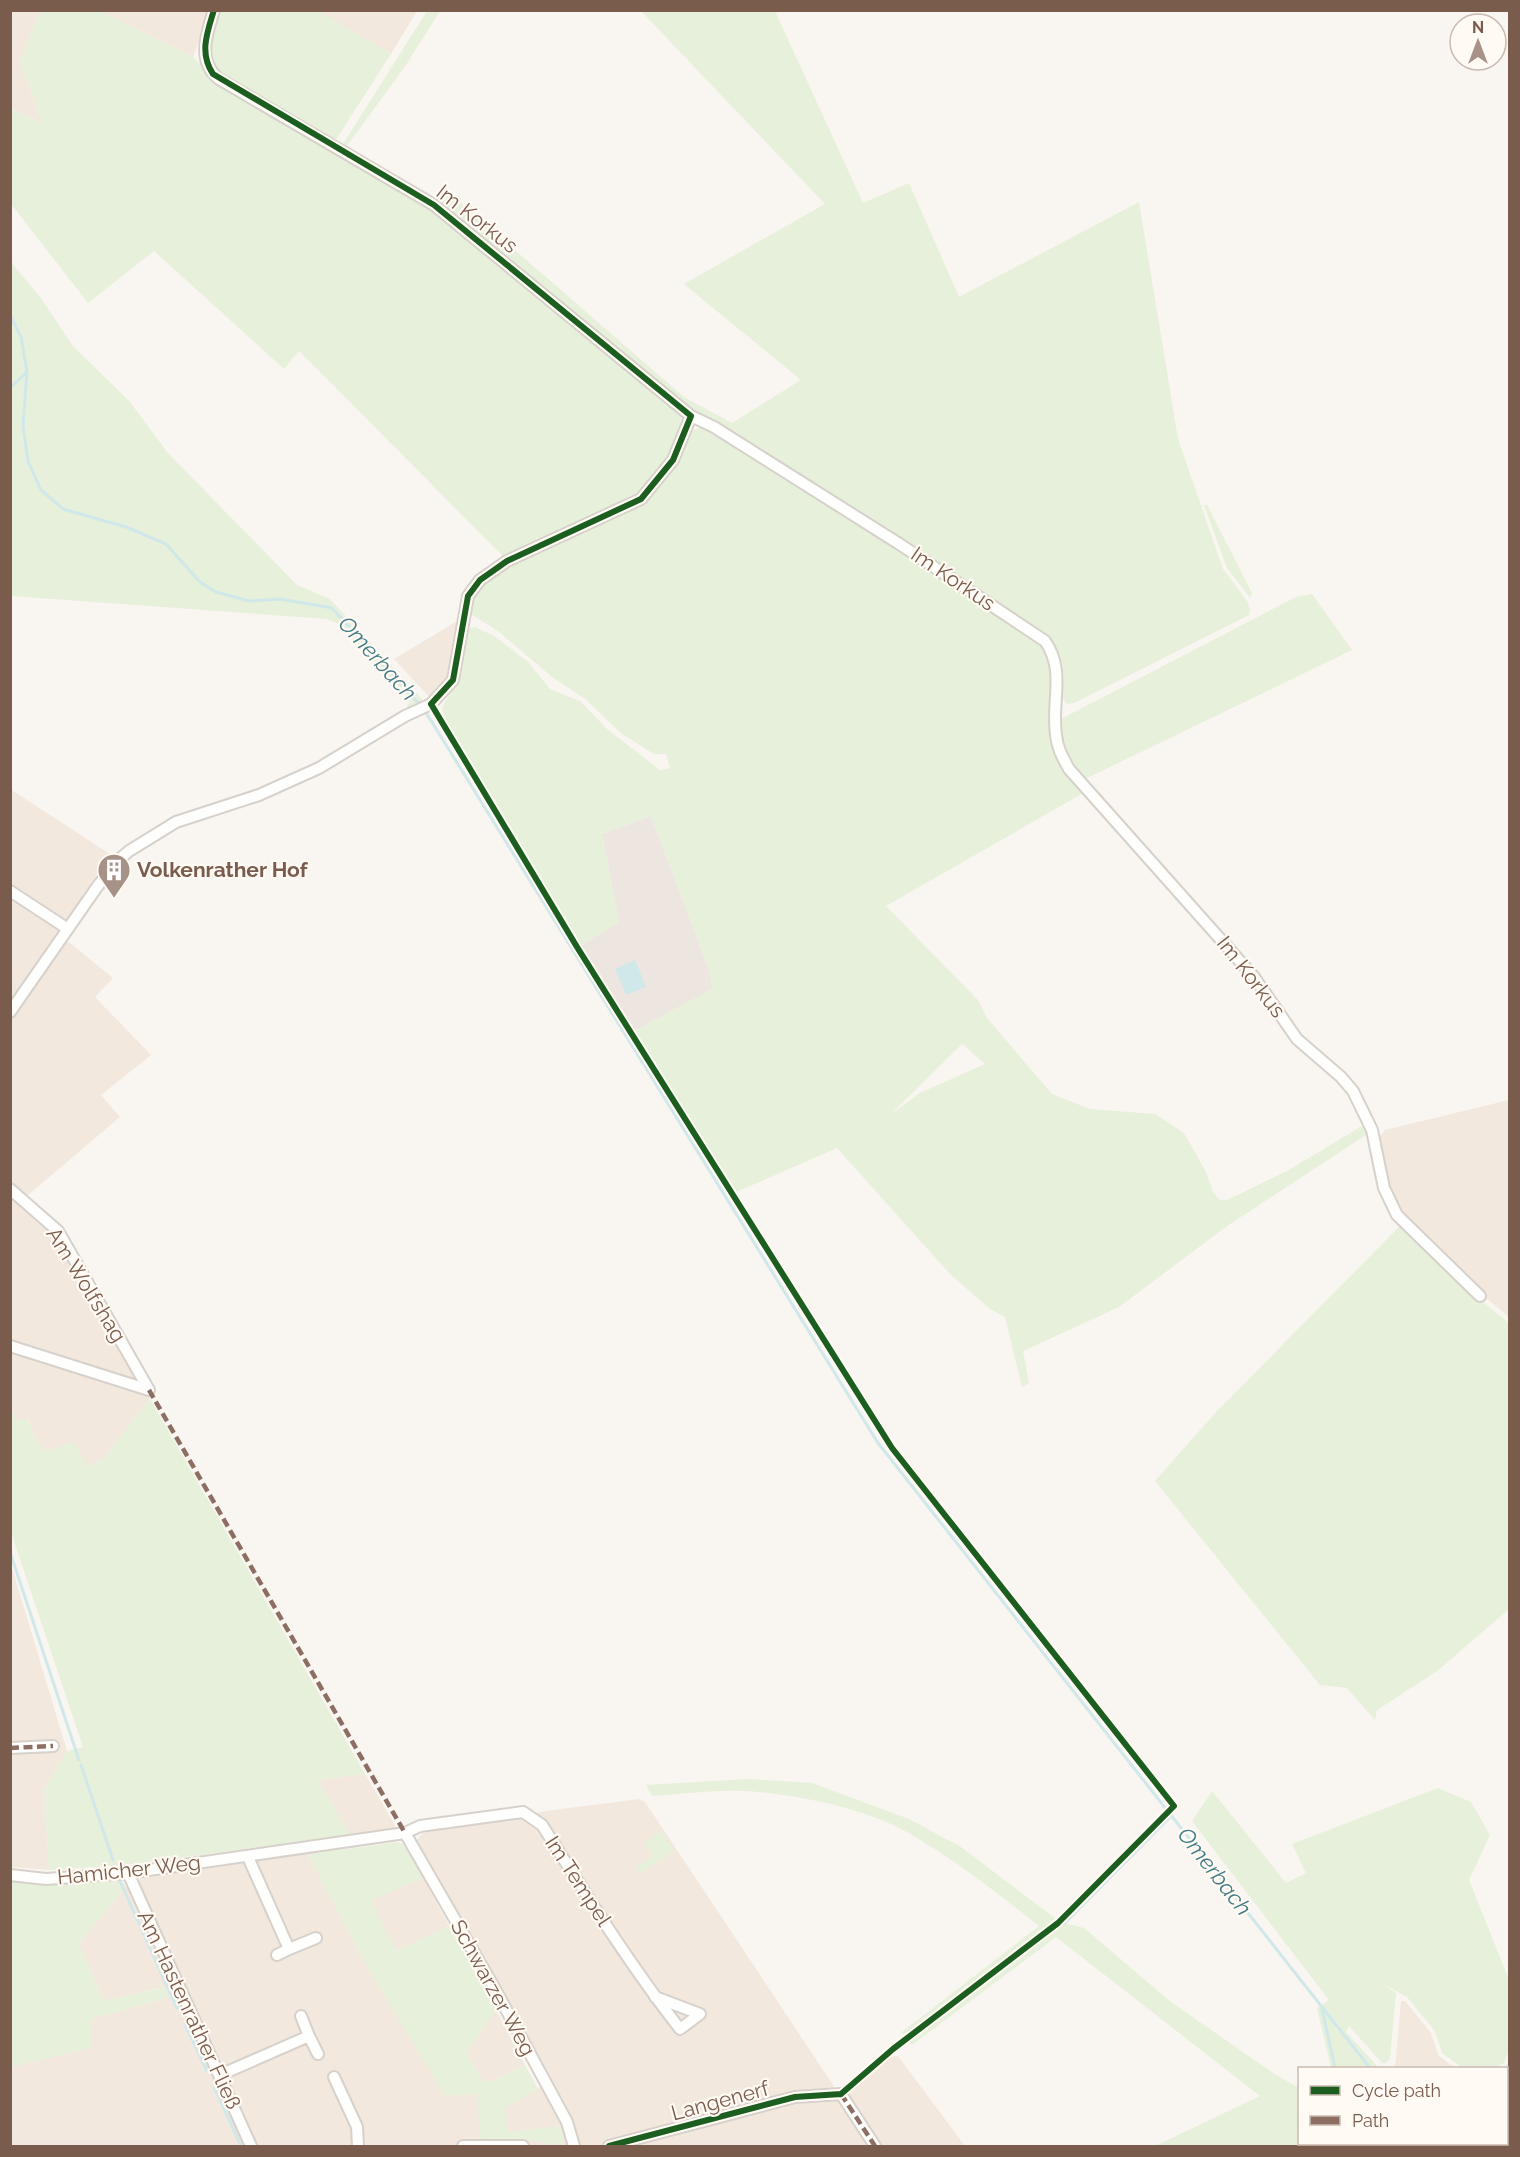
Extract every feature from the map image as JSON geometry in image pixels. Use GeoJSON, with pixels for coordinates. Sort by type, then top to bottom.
{"type":"FeatureCollection","features":[{"type":"Feature","properties":{"kind":"street","name":"Im Korkus"},"geometry":{"type":"LineString","coordinates":[[214,10],[205,49],[207,65],[213,74],[435,205],[691,416],[714,427],[901,544],[1045,641],[1054,654],[1057,667],[1056,737],[1069,769],[1254,977],[1297,1039],[1341,1077],[1353,1091],[1372,1130],[1384,1188],[1397,1215],[1480,1296]]}},
{"type":"Feature","properties":{"kind":"street"},"geometry":{"type":"LineString","coordinates":[[10,1012],[116,862],[129,851],[176,822],[259,795],[319,768],[422,709],[453,680],[468,596],[480,580],[507,561],[641,499],[673,460],[691,416]]}},
{"type":"Feature","properties":{"kind":"street"},"geometry":{"type":"LineString","coordinates":[[10,891],[68,929]]}},
{"type":"Feature","properties":{"kind":"street","name":"Am Wolfshag"},"geometry":{"type":"LineString","coordinates":[[10,1189],[58,1232],[149,1390],[10,1346]]}},
{"type":"Feature","properties":{"kind":"street"},"geometry":{"type":"LineString","coordinates":[[10,1748],[53,1746]]}},
{"type":"Feature","properties":{"kind":"street","name":"Im Tempel"},"geometry":{"type":"LineString","coordinates":[[405,1833],[420,1826],[523,1812],[542,1825],[655,1997]]}},
{"type":"Feature","properties":{"kind":"street","name":"Hamicher Weg"},"geometry":{"type":"LineString","coordinates":[[10,1875],[46,1879],[128,1873],[405,1833]]}},
{"type":"Feature","properties":{"kind":"street","name":"Schwarzer Weg"},"geometry":{"type":"LineString","coordinates":[[405,1833],[495,1989],[567,2122],[574,2146]]}},
{"type":"Feature","properties":{"kind":"street"},"geometry":{"type":"LineString","coordinates":[[248,1857],[289,1949]]}},
{"type":"Feature","properties":{"kind":"street","name":"Am Hastenrather Fließ"},"geometry":{"type":"LineString","coordinates":[[128,1873],[155,1939],[251,2146]]}},
{"type":"Feature","properties":{"kind":"street"},"geometry":{"type":"LineString","coordinates":[[277,1955],[316,1938]]}},
{"type":"Feature","properties":{"kind":"street"},"geometry":{"type":"LineString","coordinates":[[301,2016],[318,2054]]}},
{"type":"Feature","properties":{"kind":"street"},"geometry":{"type":"LineString","coordinates":[[220,2075],[309,2036]]}},
{"type":"Feature","properties":{"kind":"street"},"geometry":{"type":"LineString","coordinates":[[334,2077],[357,2127],[358,2146]]}},
{"type":"Feature","properties":{"kind":"street","name":"Langenerf"},"geometry":{"type":"LineString","coordinates":[[609,2146],[795,2097],[841,2094],[876,2146]]}},
{"type":"Feature","properties":{"kind":"street"},"geometry":{"type":"LineString","coordinates":[[463,2146],[523,2146]]}},
{"type":"Feature","properties":{"kind":"shaded area"},"geometry":{"type":"Polygon","coordinates":[[[10,11],[40,11],[20,62],[43,124],[11,108],[10,11]]]}},
{"type":"Feature","properties":{"kind":"shaded area"},"geometry":{"type":"Polygon","coordinates":[[[99,11],[209,11],[193,57],[99,11]]]}},
{"type":"Feature","properties":{"kind":"shaded area"},"geometry":{"type":"Polygon","coordinates":[[[317,11],[417,11],[391,54],[317,11]]]}},
{"type":"Feature","properties":{"kind":"shaded area"},"geometry":{"type":"Polygon","coordinates":[[[459,620],[450,680],[431,699],[394,659],[459,620]]]}},
{"type":"Feature","properties":{"kind":"shaded area"},"geometry":{"type":"Polygon","coordinates":[[[10,789],[110,854],[58,933],[113,978],[95,997],[151,1055],[101,1095],[120,1117],[21,1201],[56,1234],[150,1399],[104,1458],[87,1467],[43,1452],[27,1419],[18,1422],[11,1407],[10,789]]]}},
{"type":"Feature","properties":{"kind":"shaded area"},"geometry":{"type":"Polygon","coordinates":[[[651,816],[708,967],[713,989],[634,1031],[580,946],[619,922],[602,834],[651,816]]]}},
{"type":"Feature","properties":{"kind":"shaded area"},"geometry":{"type":"Polygon","coordinates":[[[1509,1100],[1509,1317],[1451,1269],[1405,1220],[1387,1187],[1379,1138],[1385,1130],[1509,1100]]]}},
{"type":"Feature","properties":{"kind":"shaded area"},"geometry":{"type":"Polygon","coordinates":[[[10,1561],[67,1751],[44,1790],[49,1870],[11,1867],[10,1561]]]}},
{"type":"Feature","properties":{"kind":"shaded area"},"geometry":{"type":"Polygon","coordinates":[[[365,1774],[395,1825],[393,1830],[350,1835],[317,1780],[365,1774]]]}},
{"type":"Feature","properties":{"kind":"shaded area"},"geometry":{"type":"Polygon","coordinates":[[[639,1799],[645,1802],[841,2097],[889,2057],[898,2056],[965,2146],[11,2146],[10,2067],[90,2048],[91,2019],[169,1997],[164,1987],[104,2001],[79,1944],[125,1887],[137,1884],[141,1878],[308,1854],[364,1962],[478,2093],[507,2138],[504,2108],[549,2082],[416,1841],[423,1833],[546,1811],[639,1799]]]}},
{"type":"Feature","properties":{"kind":"shaded area"},"geometry":{"type":"Polygon","coordinates":[[[423,1878],[449,1926],[396,1951],[370,1900],[423,1878]]]}},
{"type":"Feature","properties":{"kind":"shaded area"},"geometry":{"type":"Polygon","coordinates":[[[1401,2001],[1405,2001],[1431,2033],[1438,2055],[1454,2067],[1395,2067],[1401,2001]]]}},
{"type":"Feature","properties":{"kind":"shaded area"},"geometry":{"type":"Polygon","coordinates":[[[496,2010],[525,2065],[493,2081],[483,2081],[466,2053],[496,2010]]]}},
{"type":"Feature","properties":{"kind":"shaded area"},"geometry":{"type":"Polygon","coordinates":[[[1509,2062],[1510,2141],[1508,2142],[1508,2067],[1504,2067],[1509,2062]]]}},
{"type":"Feature","properties":{"kind":"green space"},"geometry":{"type":"Polygon","coordinates":[[[317,10],[391,54],[337,138],[326,140],[221,76],[211,59],[208,44],[216,11],[317,10]]]}},
{"type":"Feature","properties":{"kind":"green space"},"geometry":{"type":"Polygon","coordinates":[[[40,11],[99,11],[193,57],[204,68],[436,211],[675,408],[682,419],[671,459],[642,493],[505,558],[299,351],[284,369],[154,251],[88,303],[11,204],[10,108],[43,124],[20,62],[40,11]]]}},
{"type":"Feature","properties":{"kind":"green space"},"geometry":{"type":"Polygon","coordinates":[[[427,11],[440,11],[406,65],[347,146],[348,151],[343,144],[427,11]]]}},
{"type":"Feature","properties":{"kind":"green space"},"geometry":{"type":"Polygon","coordinates":[[[641,11],[775,11],[863,203],[909,183],[959,297],[1139,202],[1178,439],[1223,569],[1247,601],[1250,609],[1249,615],[1074,703],[1067,704],[1062,697],[1063,666],[1055,645],[1049,637],[725,429],[694,412],[443,203],[440,185],[684,397],[732,423],[801,380],[684,284],[825,204],[641,11]]]}},
{"type":"Feature","properties":{"kind":"green space"},"geometry":{"type":"Polygon","coordinates":[[[10,261],[41,298],[72,345],[130,402],[167,452],[297,585],[330,599],[422,699],[422,704],[405,712],[409,702],[405,693],[339,624],[327,619],[11,596],[10,261]]]}},
{"type":"Feature","properties":{"kind":"green space"},"geometry":{"type":"Polygon","coordinates":[[[702,426],[900,548],[1042,645],[1054,668],[1053,737],[1085,792],[886,906],[978,1000],[987,1018],[1052,1094],[1090,1109],[1155,1114],[1184,1133],[1206,1172],[1213,1192],[1220,1200],[1227,1200],[1287,1171],[1367,1123],[1369,1133],[1227,1226],[1119,1307],[1023,1351],[1029,1383],[1022,1387],[1005,1317],[990,1309],[950,1274],[837,1148],[734,1193],[634,1031],[713,989],[708,967],[651,816],[602,834],[619,922],[580,946],[445,722],[442,708],[457,681],[466,629],[475,627],[494,636],[528,662],[550,689],[580,701],[607,729],[660,770],[670,768],[666,754],[654,754],[622,734],[584,698],[552,677],[498,631],[469,613],[472,596],[482,582],[509,565],[619,514],[677,461],[690,432],[702,426]],[[962,1044],[890,1115],[920,1093],[985,1064],[962,1044]]]}},
{"type":"Feature","properties":{"kind":"green space"},"geometry":{"type":"Polygon","coordinates":[[[1204,505],[1207,505],[1252,593],[1250,598],[1227,568],[1204,505]]]}},
{"type":"Feature","properties":{"kind":"green space"},"geometry":{"type":"Polygon","coordinates":[[[1312,594],[1352,650],[1083,780],[1066,751],[1061,719],[1296,597],[1312,594]]]}},
{"type":"Feature","properties":{"kind":"green space"},"geometry":{"type":"Polygon","coordinates":[[[1399,1227],[1405,1228],[1479,1299],[1509,1323],[1509,1609],[1437,1671],[1377,1710],[1375,1720],[1347,1688],[1320,1685],[1155,1481],[1216,1412],[1399,1227]]]}},
{"type":"Feature","properties":{"kind":"green space"},"geometry":{"type":"Polygon","coordinates":[[[150,1399],[365,1774],[317,1780],[350,1835],[126,1865],[49,1870],[44,1790],[67,1751],[83,1747],[11,1532],[11,1407],[18,1422],[26,1418],[43,1452],[74,1442],[88,1467],[104,1458],[150,1399]]]}},
{"type":"Feature","properties":{"kind":"green space"},"geometry":{"type":"Polygon","coordinates":[[[746,1779],[812,1783],[909,1819],[961,1847],[1060,1922],[1084,1928],[1171,2002],[1273,2073],[1298,2087],[1298,2145],[1469,2146],[1155,2146],[1260,2096],[1056,1937],[912,2045],[908,2042],[1051,1933],[1044,1929],[905,2036],[902,2032],[1039,1926],[940,1852],[905,1831],[869,1815],[804,1798],[762,1792],[720,1791],[652,1796],[646,1785],[746,1779]]]}},
{"type":"Feature","properties":{"kind":"green space"},"geometry":{"type":"Polygon","coordinates":[[[1438,1788],[1471,1802],[1490,1835],[1469,1880],[1509,1980],[1509,2050],[1504,2063],[1496,2067],[1462,2067],[1442,2053],[1435,2031],[1407,1997],[1383,1984],[1396,1993],[1390,2058],[1386,2063],[1382,2063],[1349,2026],[1346,2032],[1378,2067],[1331,2067],[1317,2008],[1329,2000],[1192,1821],[1212,1791],[1286,1883],[1306,1873],[1292,1844],[1438,1788]]]}},
{"type":"Feature","properties":{"kind":"green space"},"geometry":{"type":"Polygon","coordinates":[[[661,1831],[674,1851],[640,1874],[636,1867],[653,1855],[644,1842],[661,1831]]]}},
{"type":"Feature","properties":{"kind":"green space"},"geometry":{"type":"Polygon","coordinates":[[[399,1842],[406,1848],[423,1878],[371,1900],[396,1951],[449,1926],[496,2010],[466,2053],[483,2081],[493,2081],[525,2065],[538,2089],[504,2108],[507,2132],[560,2126],[564,2139],[560,2146],[528,2140],[528,2138],[523,2140],[479,2138],[478,2094],[445,2096],[364,1962],[308,1854],[399,1842]]]}},
{"type":"Feature","properties":{"kind":"green space"},"geometry":{"type":"Polygon","coordinates":[[[117,1880],[125,1884],[125,1887],[79,1944],[104,2001],[165,1987],[169,1997],[91,2019],[91,2048],[11,2067],[10,1881],[81,1884],[117,1880]]]}},
{"type":"Feature","properties":{"kind":"water"},"geometry":{"type":"Polygon","coordinates":[[[635,960],[646,987],[626,995],[615,969],[635,960]]]}},
{"type":"Feature","properties":{"kind":"waterway","name":"Omerbach"},"geometry":{"type":"LineString","coordinates":[[10,315],[21,337],[27,372],[23,426],[28,461],[41,490],[63,509],[126,527],[166,544],[200,582],[216,592],[249,601],[280,599],[332,608],[421,706]]}},
{"type":"Feature","properties":{"kind":"waterway"},"geometry":{"type":"LineString","coordinates":[[10,388],[27,372]]}},
{"type":"Feature","properties":{"kind":"waterway","name":"Omerbach"},"geometry":{"type":"LineString","coordinates":[[425,711],[878,1443],[1369,2067]]}},
{"type":"Feature","properties":{"kind":"waterway"},"geometry":{"type":"LineString","coordinates":[[10,1552],[79,1760]]}},
{"type":"Feature","properties":{"kind":"waterway"},"geometry":{"type":"LineString","coordinates":[[81,1765],[113,1860]]}},
{"type":"Feature","properties":{"kind":"waterway"},"geometry":{"type":"LineString","coordinates":[[1064,1924],[1172,1815]]}},
{"type":"Feature","properties":{"kind":"waterway"},"geometry":{"type":"LineString","coordinates":[[119,1879],[177,2008]]}},
{"type":"Feature","properties":{"kind":"waterway"},"geometry":{"type":"LineString","coordinates":[[1322,2009],[1335,2067]]}},
{"type":"Feature","properties":{"kind":"waterway"},"geometry":{"type":"LineString","coordinates":[[185,2024],[207,2071]]}},
{"type":"Feature","properties":{"kind":"waterway"},"geometry":{"type":"LineString","coordinates":[[214,2087],[241,2146]]}},
{"type":"Feature","properties":{"kind":"marked path"},"geometry":{"type":"LineString","coordinates":[[149,1390],[405,1833]]}},
{"type":"Feature","properties":{"kind":"marked path"},"geometry":{"type":"LineString","coordinates":[[10,1748],[53,1746]]}},
{"type":"Feature","properties":{"kind":"marked path"},"geometry":{"type":"LineString","coordinates":[[841,2094],[875,2146]]}},
{"type":"Feature","properties":{"kind":"cycle path"},"geometry":{"type":"LineString","coordinates":[[214,10],[205,51],[213,74],[434,205],[691,416],[673,460],[641,499],[507,561],[480,580],[468,596],[453,680],[431,704],[577,947],[892,1448],[1174,1806],[1058,1923],[893,2049],[841,2094]]}},
{"type":"Feature","properties":{"kind":"cycle path"},"geometry":{"type":"LineString","coordinates":[[609,2146],[795,2097],[841,2094]]}},
{"type":"Feature","properties":{"kind":"place","name":"Volkenrather Hof"},"geometry":{"type":"Point","coordinates":[114,899]}}]}
